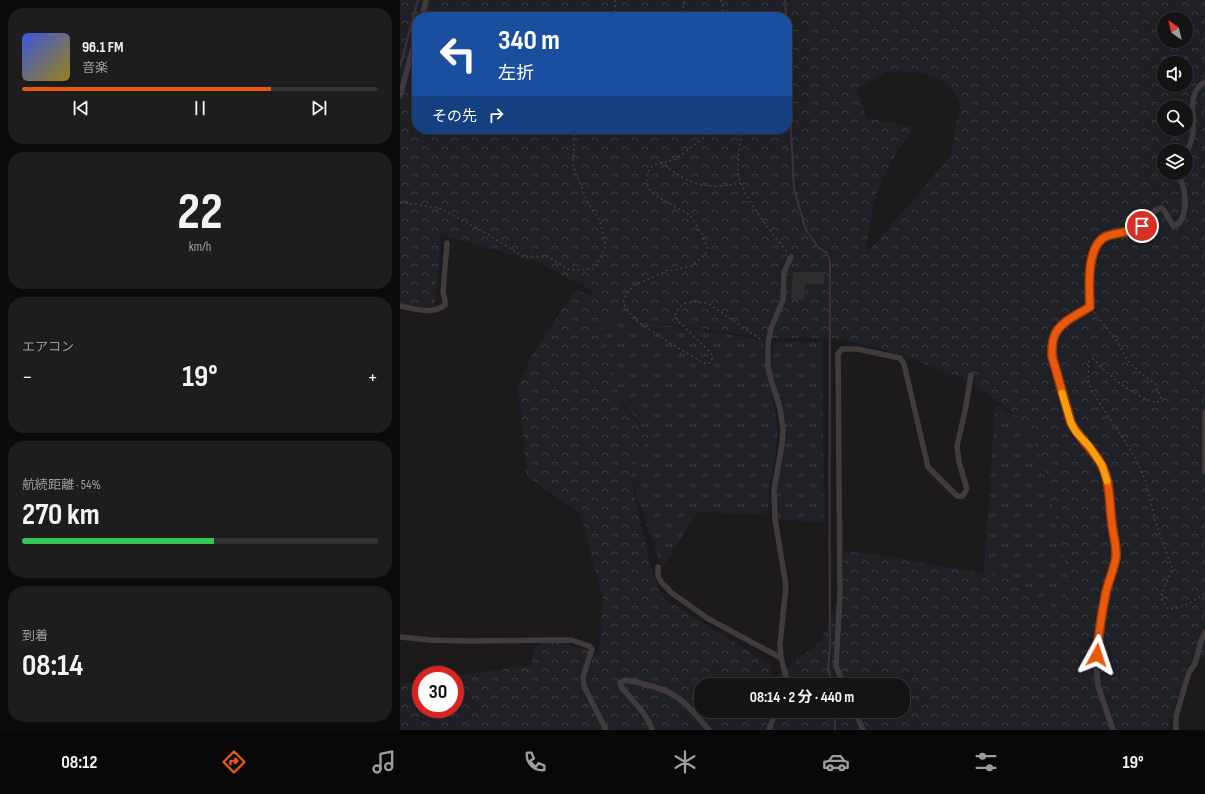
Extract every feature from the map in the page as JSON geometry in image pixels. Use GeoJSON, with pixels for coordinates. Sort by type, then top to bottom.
{"type":"FeatureCollection","features":[{"type":"Feature","properties":{"kind":"street"},"geometry":{"type":"LineString","coordinates":[[423,12],[426,0]]}},
{"type":"Feature","properties":{"kind":"street"},"geometry":{"type":"LineString","coordinates":[[400,96],[412,52]]}},
{"type":"Feature","properties":{"kind":"street"},"geometry":{"type":"LineString","coordinates":[[1191,144],[1194,130],[1192,104],[1195,91],[1205,82]]}},
{"type":"Feature","properties":{"kind":"street"},"geometry":{"type":"LineString","coordinates":[[1113,730],[1098,686],[1096,662],[1098,638],[1106,592],[1116,556],[1110,499],[1107,480],[1102,465],[1089,446],[1076,432],[1071,423],[1052,356],[1054,336],[1062,325],[1090,307],[1089,277],[1094,251],[1098,241],[1106,236],[1136,230],[1142,226],[1155,209],[1161,208],[1164,210],[1170,224],[1173,226],[1181,221],[1185,197],[1181,180]]}},
{"type":"Feature","properties":{"kind":"street"},"geometry":{"type":"LineString","coordinates":[[400,306],[424,311],[434,311],[444,305],[445,300],[443,292],[447,243]]}},
{"type":"Feature","properties":{"kind":"street"},"geometry":{"type":"LineString","coordinates":[[786,678],[780,658],[780,644],[786,586],[775,519],[774,490],[782,444],[783,429],[780,408],[768,366],[768,344],[771,328],[783,300],[784,272],[791,257]]}},
{"type":"Feature","properties":{"kind":"street"},"geometry":{"type":"LineString","coordinates":[[841,678],[836,666],[840,594],[838,354],[842,349],[857,349],[900,358],[904,364],[928,467],[957,496],[963,496],[967,490],[959,462],[957,446],[971,375]]}},
{"type":"Feature","properties":{"kind":"street"},"geometry":{"type":"LineString","coordinates":[[1205,412],[1205,471]]}},
{"type":"Feature","properties":{"kind":"street"},"geometry":{"type":"LineString","coordinates":[[658,567],[658,576],[662,583],[672,593],[707,618],[780,658]]}},
{"type":"Feature","properties":{"kind":"street"},"geometry":{"type":"LineString","coordinates":[[1176,730],[1176,716],[1189,672],[1195,664],[1205,632]]}},
{"type":"Feature","properties":{"kind":"street"},"geometry":{"type":"LineString","coordinates":[[400,637],[430,640],[468,641],[571,640],[589,646],[592,649],[583,677],[584,686],[606,730]]}},
{"type":"Feature","properties":{"kind":"street"},"geometry":{"type":"LineString","coordinates":[[652,730],[641,710],[622,688],[620,683],[623,681],[626,680],[649,685],[669,692],[682,701],[709,730]]}},
{"type":"Feature","properties":{"kind":"street"},"geometry":{"type":"LineString","coordinates":[[769,730],[773,718]]}},
{"type":"Feature","properties":{"kind":"street"},"geometry":{"type":"LineString","coordinates":[[858,718],[863,730]]}},
{"type":"Feature","properties":{"kind":"path"},"geometry":{"type":"LineString","coordinates":[[615,0],[615,12]]}},
{"type":"Feature","properties":{"kind":"path"},"geometry":{"type":"LineString","coordinates":[[682,12],[684,0]]}},
{"type":"Feature","properties":{"kind":"path"},"geometry":{"type":"LineString","coordinates":[[721,0],[723,6],[722,12]]}},
{"type":"Feature","properties":{"kind":"path"},"geometry":{"type":"LineString","coordinates":[[400,202],[439,208],[484,232],[524,258],[548,256],[570,270],[594,269],[606,246],[600,221],[588,203],[574,166],[575,134]]}},
{"type":"Feature","properties":{"kind":"path"},"geometry":{"type":"LineString","coordinates":[[706,134],[674,160],[653,165],[649,170],[647,180],[648,187],[655,195],[690,215],[702,234],[707,247],[705,255],[691,266],[668,270],[633,286],[625,296],[623,303],[638,322],[675,346],[708,364],[712,361],[712,356],[675,315],[679,308],[686,303],[699,301],[709,304],[768,344]]}},
{"type":"Feature","properties":{"kind":"path"},"geometry":{"type":"LineString","coordinates":[[742,134],[738,154],[739,178],[745,194],[791,257]]}},
{"type":"Feature","properties":{"kind":"path"},"geometry":{"type":"LineString","coordinates":[[661,162],[672,172],[691,182],[703,186],[722,187],[741,183]]}},
{"type":"Feature","properties":{"kind":"path"},"geometry":{"type":"LineString","coordinates":[[1090,307],[1115,338],[1128,361],[1156,384],[1161,398],[1157,403],[1134,394],[1108,374],[1093,360],[1089,361],[1088,379],[1091,390],[1134,457],[1146,482],[1155,520],[1172,568],[1162,594],[1162,600],[1168,609],[1175,609],[1192,602],[1205,593]]}},
{"type":"Feature","properties":{"kind":"green space"},"geometry":{"type":"Polygon","coordinates":[[[400,0],[1205,0],[1205,657],[1188,664],[1168,730],[400,730],[400,684],[412,682],[412,718],[464,718],[464,675],[532,665],[533,649],[548,638],[599,654],[603,598],[580,514],[526,475],[522,419],[517,387],[533,354],[575,290],[593,295],[592,290],[534,261],[441,235],[434,311],[400,305],[400,0]],[[887,71],[857,89],[867,118],[915,127],[891,161],[874,200],[865,255],[951,156],[960,104],[949,84],[924,73],[887,71]],[[599,315],[620,399],[624,408],[649,435],[630,476],[653,575],[663,598],[772,666],[770,678],[694,678],[694,718],[910,718],[910,678],[775,678],[821,641],[842,592],[844,551],[888,556],[1005,577],[1062,612],[1068,576],[1043,459],[1019,417],[969,381],[905,356],[836,338],[769,338],[599,315]]]}},
{"type":"Feature","properties":{"kind":"green space"},"geometry":{"type":"Polygon","coordinates":[[[599,315],[763,340],[778,430],[767,515],[698,512],[662,568],[630,476],[649,435],[620,399],[599,315]]]}},
{"type":"Feature","properties":{"kind":"green space"},"geometry":{"type":"Polygon","coordinates":[[[773,342],[822,342],[824,523],[775,519],[781,449],[781,418],[771,380],[773,342]]]}},
{"type":"Feature","properties":{"kind":"green space"},"geometry":{"type":"Polygon","coordinates":[[[995,405],[1019,417],[1043,459],[1068,576],[1062,612],[984,573],[995,405]]]}},
{"type":"Feature","properties":{"kind":"building"},"geometry":{"type":"Polygon","coordinates":[[[793,272],[824,272],[824,284],[805,284],[804,300],[791,299],[793,272]]]}},
{"type":"Feature","properties":{"kind":"waterway"},"geometry":{"type":"LineString","coordinates":[[415,12],[418,0]]}},
{"type":"Feature","properties":{"kind":"waterway"},"geometry":{"type":"LineString","coordinates":[[785,0],[786,12]]}},
{"type":"Feature","properties":{"kind":"waterway"},"geometry":{"type":"LineString","coordinates":[[400,66],[412,22]]}},
{"type":"Feature","properties":{"kind":"waterway"},"geometry":{"type":"LineString","coordinates":[[791,134],[794,189],[806,230],[818,247],[827,253],[830,261],[830,648],[828,667],[830,678]]}},
{"type":"Feature","properties":{"kind":"waterway"},"geometry":{"type":"LineString","coordinates":[[835,718],[835,730]]}},
{"type":"Feature","properties":{"kind":"slow traffic"},"geometry":{"type":"LineString","coordinates":[[1062,393],[1071,423],[1076,432],[1089,446],[1102,465],[1107,481]]}},
{"type":"Feature","properties":{"kind":"route"},"geometry":{"type":"LineString","coordinates":[[1097,655],[1098,638],[1106,592],[1116,556],[1110,499],[1107,480],[1102,465],[1089,446],[1076,432],[1071,423],[1052,356],[1052,349],[1054,336],[1057,330],[1062,325],[1090,307],[1089,277],[1094,251],[1098,241],[1106,236],[1136,230],[1142,226]]}}]}
